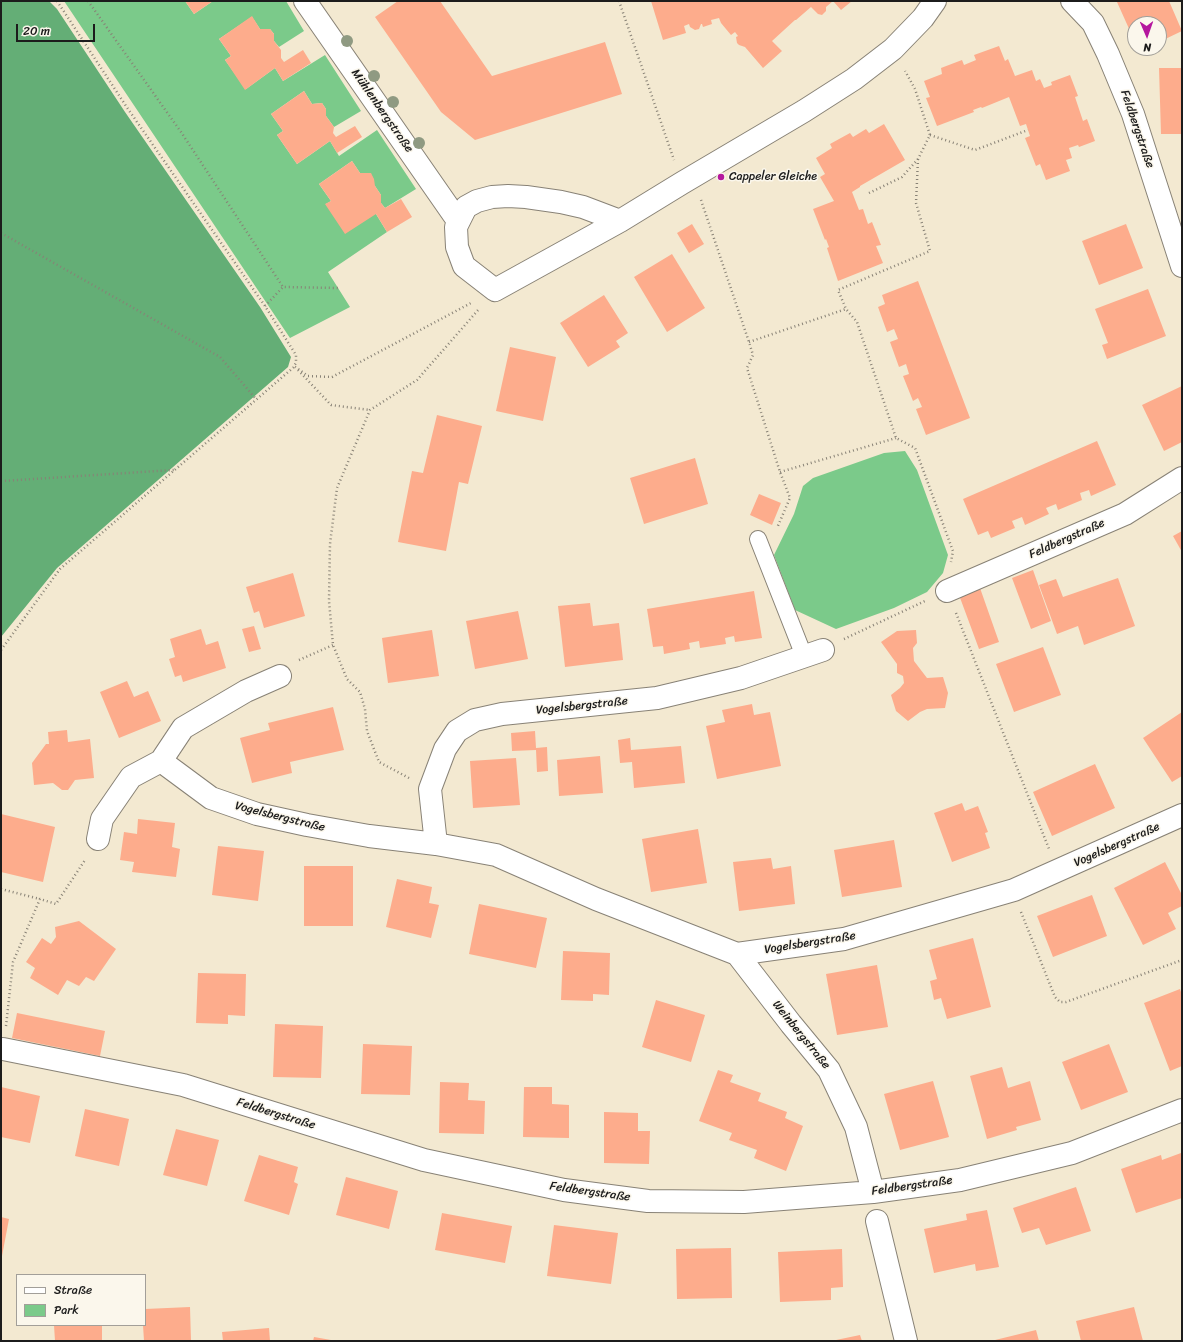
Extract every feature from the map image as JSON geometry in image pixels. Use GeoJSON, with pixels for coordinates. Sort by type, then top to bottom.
{"type":"FeatureCollection","features":[{"type":"Feature","properties":{"kind":"street","name":"Mühlenbergstraße"},"geometry":{"type":"LineString","coordinates":[[305,1],[458,221]]}},
{"type":"Feature","properties":{"kind":"street"},"geometry":{"type":"LineString","coordinates":[[620,221],[583,207],[561,202],[526,197],[492,197],[478,201],[466,207],[456,227],[457,247],[464,266],[496,290],[620,221],[854,80],[893,49],[923,18],[935,1]]}},
{"type":"Feature","properties":{"kind":"street","name":"Feldbergstraße"},"geometry":{"type":"LineString","coordinates":[[1072,1],[1093,23],[1131,108],[1182,266]]}},
{"type":"Feature","properties":{"kind":"street","name":"Feldbergstraße"},"geometry":{"type":"LineString","coordinates":[[947,591],[1125,514],[1182,478]]}},
{"type":"Feature","properties":{"kind":"street","name":"Vogelsbergstraße"},"geometry":{"type":"LineString","coordinates":[[436,844],[430,789],[445,749],[457,731],[475,720],[502,714],[657,698],[741,678],[814,653]]}},
{"type":"Feature","properties":{"kind":"street"},"geometry":{"type":"LineString","coordinates":[[98,840],[102,819],[131,777],[160,761],[183,728],[246,692],[280,676]]}},
{"type":"Feature","properties":{"kind":"street","name":"Vogelsbergstraße"},"geometry":{"type":"LineString","coordinates":[[160,761],[211,798],[257,814],[369,836],[436,844],[496,855],[596,899],[737,954],[844,940],[1014,890],[1182,816]]}},
{"type":"Feature","properties":{"kind":"street","name":"Weinbergstraße"},"geometry":{"type":"LineString","coordinates":[[737,954],[829,1070],[856,1127],[873,1192]]}},
{"type":"Feature","properties":{"kind":"street","name":"Feldbergstraße"},"geometry":{"type":"LineString","coordinates":[[3,1049],[182,1085],[424,1160],[564,1190],[648,1201],[744,1202],[873,1192],[960,1180],[1072,1154],[1182,1110]]}},
{"type":"Feature","properties":{"kind":"street"},"geometry":{"type":"LineString","coordinates":[[876,1221],[906,1341]]}},
{"type":"Feature","properties":{"kind":"lane"},"geometry":{"type":"LineString","coordinates":[[758,539],[765,558],[814,653]]}},
{"type":"Feature","properties":{"kind":"path"},"geometry":{"type":"LineString","coordinates":[[1,650],[60,569],[296,363],[296,355],[265,306],[128,109],[58,1]]}},
{"type":"Feature","properties":{"kind":"path"},"geometry":{"type":"LineString","coordinates":[[88,1],[181,132],[283,287]]}},
{"type":"Feature","properties":{"kind":"path"},"geometry":{"type":"LineString","coordinates":[[619,1],[682,183]]}},
{"type":"Feature","properties":{"kind":"path"},"geometry":{"type":"LineString","coordinates":[[869,193],[902,177],[918,160],[930,135],[915,89],[893,49]]}},
{"type":"Feature","properties":{"kind":"path"},"geometry":{"type":"LineString","coordinates":[[930,135],[975,150],[1028,130]]}},
{"type":"Feature","properties":{"kind":"path"},"geometry":{"type":"LineString","coordinates":[[749,342],[846,309],[838,290],[930,251],[916,203],[918,160]]}},
{"type":"Feature","properties":{"kind":"path"},"geometry":{"type":"LineString","coordinates":[[703,207],[753,354],[747,368],[780,472],[790,498],[765,558]]}},
{"type":"Feature","properties":{"kind":"path"},"geometry":{"type":"LineString","coordinates":[[1,233],[220,357],[256,399]]}},
{"type":"Feature","properties":{"kind":"path"},"geometry":{"type":"LineString","coordinates":[[265,306],[283,287],[338,288]]}},
{"type":"Feature","properties":{"kind":"path"},"geometry":{"type":"LineString","coordinates":[[294,366],[308,376],[332,377],[496,290]]}},
{"type":"Feature","properties":{"kind":"path"},"geometry":{"type":"LineString","coordinates":[[430,789],[379,762],[367,732],[365,709],[360,692],[347,679],[333,645],[329,601],[330,544],[337,488],[370,410],[417,380],[496,290]]}},
{"type":"Feature","properties":{"kind":"path"},"geometry":{"type":"LineString","coordinates":[[294,366],[331,405],[370,410]]}},
{"type":"Feature","properties":{"kind":"path"},"geometry":{"type":"LineString","coordinates":[[780,472],[896,438]]}},
{"type":"Feature","properties":{"kind":"path"},"geometry":{"type":"LineString","coordinates":[[1,481],[174,470]]}},
{"type":"Feature","properties":{"kind":"path"},"geometry":{"type":"LineString","coordinates":[[814,653],[947,591]]}},
{"type":"Feature","properties":{"kind":"path"},"geometry":{"type":"LineString","coordinates":[[280,676],[292,663],[333,645]]}},
{"type":"Feature","properties":{"kind":"path"},"geometry":{"type":"LineString","coordinates":[[1,889],[56,904],[98,840]]}},
{"type":"Feature","properties":{"kind":"path"},"geometry":{"type":"LineString","coordinates":[[3,1049],[13,962],[40,899]]}},
{"type":"Feature","properties":{"kind":"path"},"geometry":{"type":"LineString","coordinates":[[1024,919],[1055,997],[1060,1002],[1066,1002],[1182,960]]}},
{"type":"Feature","properties":{"kind":"green space"},"geometry":{"type":"Polygon","coordinates":[[[1,1],[49,1],[57,9],[125,112],[260,307],[291,357],[288,367],[57,568],[1,637],[1,1]]]}},
{"type":"Feature","properties":{"kind":"green space"},"geometry":{"type":"Polygon","coordinates":[[[64,1],[185,1],[194,14],[213,1],[286,1],[304,31],[279,47],[274,41],[274,34],[270,29],[260,29],[252,17],[219,39],[231,56],[225,60],[246,89],[275,68],[283,81],[325,55],[361,111],[334,127],[326,116],[326,109],[322,103],[312,104],[304,91],[271,114],[283,131],[277,135],[297,164],[330,141],[339,156],[377,130],[416,189],[385,208],[381,203],[381,195],[375,186],[360,173],[352,161],[319,184],[331,201],[326,204],[376,214],[387,232],[328,272],[350,307],[290,338],[64,1]]]}},
{"type":"Feature","properties":{"kind":"green space"},"geometry":{"type":"Polygon","coordinates":[[[905,451],[917,470],[948,555],[943,573],[927,592],[894,608],[836,629],[795,610],[774,555],[794,514],[803,486],[813,478],[884,453],[905,451]]]}},
{"type":"Feature","properties":{"kind":"building"},"geometry":{"type":"Polygon","coordinates":[[[185,1],[213,1],[194,14],[185,1]]]}},
{"type":"Feature","properties":{"kind":"building"},"geometry":{"type":"Polygon","coordinates":[[[398,1],[440,1],[492,76],[605,42],[622,94],[475,140],[441,112],[375,17],[398,1]]]}},
{"type":"Feature","properties":{"kind":"building"},"geometry":{"type":"Polygon","coordinates":[[[651,1],[833,1],[826,7],[826,11],[822,15],[818,14],[811,7],[772,41],[782,51],[763,68],[745,47],[737,43],[736,37],[738,36],[735,32],[731,35],[721,23],[719,18],[711,20],[712,24],[703,27],[701,24],[699,29],[695,30],[690,27],[689,24],[684,26],[686,33],[663,40],[651,1]]]}},
{"type":"Feature","properties":{"kind":"building"},"geometry":{"type":"Polygon","coordinates":[[[833,1],[852,1],[841,10],[833,1]]]}},
{"type":"Feature","properties":{"kind":"building"},"geometry":{"type":"Polygon","coordinates":[[[1169,1],[1182,31],[1167,38],[1167,16],[1127,16],[1127,24],[1117,2],[1169,1]]]}},
{"type":"Feature","properties":{"kind":"building"},"geometry":{"type":"Polygon","coordinates":[[[252,16],[260,29],[270,29],[274,34],[274,41],[281,50],[281,58],[284,62],[303,50],[311,63],[283,81],[275,68],[245,90],[225,60],[231,56],[219,39],[252,16]]]}},
{"type":"Feature","properties":{"kind":"building"},"geometry":{"type":"Polygon","coordinates":[[[999,46],[1005,61],[1008,59],[1015,76],[1032,70],[1036,81],[1040,79],[1044,88],[1052,85],[1051,82],[1070,75],[1078,96],[1075,97],[1083,121],[1087,119],[1095,141],[1079,147],[1078,145],[1069,148],[1072,158],[1066,160],[1070,171],[1046,180],[1040,164],[1036,166],[1025,138],[1030,136],[1026,124],[1020,126],[1009,97],[973,110],[974,112],[937,126],[926,98],[930,97],[924,81],[942,74],[941,68],[962,60],[964,65],[976,60],[974,55],[999,46]]]}},
{"type":"Feature","properties":{"kind":"building"},"geometry":{"type":"Polygon","coordinates":[[[1159,68],[1182,68],[1182,134],[1161,134],[1159,68]]]}},
{"type":"Feature","properties":{"kind":"building"},"geometry":{"type":"Polygon","coordinates":[[[304,91],[312,104],[322,103],[326,109],[326,116],[334,127],[333,133],[336,137],[355,126],[362,137],[337,153],[330,141],[297,164],[277,135],[283,131],[271,114],[304,91]]]}},
{"type":"Feature","properties":{"kind":"building"},"geometry":{"type":"Polygon","coordinates":[[[884,124],[905,160],[852,192],[859,210],[863,209],[868,224],[872,222],[881,245],[876,246],[883,263],[838,281],[827,248],[829,247],[813,209],[834,201],[820,177],[825,174],[816,158],[832,148],[830,144],[850,133],[853,137],[866,129],[869,133],[884,124]]]}},
{"type":"Feature","properties":{"kind":"building"},"geometry":{"type":"Polygon","coordinates":[[[352,161],[360,173],[371,173],[375,186],[381,195],[381,203],[385,208],[401,199],[412,217],[387,232],[376,214],[345,234],[325,204],[331,201],[319,184],[352,161]]]}},
{"type":"Feature","properties":{"kind":"building"},"geometry":{"type":"Polygon","coordinates":[[[692,224],[704,244],[689,253],[677,233],[692,224]]]}},
{"type":"Feature","properties":{"kind":"building"},"geometry":{"type":"Polygon","coordinates":[[[1126,224],[1143,268],[1099,285],[1082,241],[1126,224]]]}},
{"type":"Feature","properties":{"kind":"building"},"geometry":{"type":"Polygon","coordinates":[[[672,254],[705,308],[667,332],[634,277],[672,254]]]}},
{"type":"Feature","properties":{"kind":"building"},"geometry":{"type":"Polygon","coordinates":[[[918,281],[970,418],[926,435],[916,409],[922,407],[918,398],[913,401],[903,376],[909,374],[906,364],[899,367],[890,342],[898,339],[894,329],[887,332],[878,307],[885,304],[882,295],[918,281]]]}},
{"type":"Feature","properties":{"kind":"building"},"geometry":{"type":"Polygon","coordinates":[[[1148,289],[1166,336],[1107,359],[1102,345],[1108,343],[1095,309],[1148,289]]]}},
{"type":"Feature","properties":{"kind":"building"},"geometry":{"type":"Polygon","coordinates":[[[604,295],[628,333],[616,341],[620,347],[588,367],[560,323],[604,295]]]}},
{"type":"Feature","properties":{"kind":"building"},"geometry":{"type":"Polygon","coordinates":[[[510,347],[556,357],[543,421],[496,411],[510,347]]]}},
{"type":"Feature","properties":{"kind":"building"},"geometry":{"type":"Polygon","coordinates":[[[1182,386],[1182,442],[1164,451],[1142,405],[1182,386]]]}},
{"type":"Feature","properties":{"kind":"building"},"geometry":{"type":"Polygon","coordinates":[[[437,415],[482,426],[468,484],[459,482],[446,551],[398,542],[412,471],[423,473],[437,415]]]}},
{"type":"Feature","properties":{"kind":"building"},"geometry":{"type":"Polygon","coordinates":[[[1097,441],[1116,485],[1091,496],[1089,490],[1080,493],[1082,500],[1058,510],[1056,504],[1046,508],[1049,514],[1025,525],[1022,517],[1012,521],[1015,528],[991,538],[988,531],[978,535],[963,499],[1097,441]]]}},
{"type":"Feature","properties":{"kind":"building"},"geometry":{"type":"Polygon","coordinates":[[[695,458],[708,504],[644,524],[630,478],[695,458]]]}},
{"type":"Feature","properties":{"kind":"building"},"geometry":{"type":"Polygon","coordinates":[[[759,494],[781,503],[772,525],[750,515],[759,494]]]}},
{"type":"Feature","properties":{"kind":"building"},"geometry":{"type":"Polygon","coordinates":[[[1182,531],[1182,552],[1173,536],[1182,531]]]}},
{"type":"Feature","properties":{"kind":"building"},"geometry":{"type":"Polygon","coordinates":[[[1033,570],[1051,621],[1031,629],[1012,578],[1033,570]]]}},
{"type":"Feature","properties":{"kind":"building"},"geometry":{"type":"Polygon","coordinates":[[[293,573],[305,616],[264,628],[259,611],[254,613],[246,587],[293,573]]]}},
{"type":"Feature","properties":{"kind":"building"},"geometry":{"type":"Polygon","coordinates":[[[1118,578],[1135,626],[1084,645],[1078,626],[1057,634],[1039,585],[1056,579],[1063,597],[1118,578]]]}},
{"type":"Feature","properties":{"kind":"building"},"geometry":{"type":"Polygon","coordinates":[[[980,588],[999,642],[979,649],[959,595],[980,588]]]}},
{"type":"Feature","properties":{"kind":"building"},"geometry":{"type":"Polygon","coordinates":[[[754,591],[762,638],[735,642],[734,636],[725,638],[726,644],[700,648],[699,641],[689,643],[690,649],[664,654],[663,646],[653,647],[647,609],[754,591]]]}},
{"type":"Feature","properties":{"kind":"building"},"geometry":{"type":"Polygon","coordinates":[[[590,603],[593,626],[619,623],[623,660],[565,667],[558,606],[590,603]]]}},
{"type":"Feature","properties":{"kind":"building"},"geometry":{"type":"Polygon","coordinates":[[[518,611],[528,659],[475,669],[466,621],[518,611]]]}},
{"type":"Feature","properties":{"kind":"building"},"geometry":{"type":"Polygon","coordinates":[[[254,626],[261,649],[249,652],[242,629],[254,626]]]}},
{"type":"Feature","properties":{"kind":"building"},"geometry":{"type":"Polygon","coordinates":[[[201,629],[206,645],[218,641],[226,668],[183,682],[181,675],[175,677],[169,659],[175,657],[170,639],[201,629]]]}},
{"type":"Feature","properties":{"kind":"building"},"geometry":{"type":"Polygon","coordinates":[[[432,630],[439,676],[388,683],[382,638],[432,630]]]}},
{"type":"Feature","properties":{"kind":"building"},"geometry":{"type":"Polygon","coordinates":[[[916,630],[917,643],[913,648],[914,661],[927,678],[943,677],[948,693],[945,708],[927,709],[920,712],[908,721],[896,711],[891,695],[904,683],[903,676],[897,673],[897,664],[881,642],[897,631],[916,630]]]}},
{"type":"Feature","properties":{"kind":"building"},"geometry":{"type":"Polygon","coordinates":[[[1043,647],[1061,695],[1014,712],[996,664],[1043,647]]]}},
{"type":"Feature","properties":{"kind":"building"},"geometry":{"type":"Polygon","coordinates":[[[127,681],[134,697],[148,691],[161,721],[119,738],[100,692],[127,681]]]}},
{"type":"Feature","properties":{"kind":"building"},"geometry":{"type":"Polygon","coordinates":[[[752,704],[754,715],[770,712],[781,766],[717,779],[706,726],[725,722],[722,710],[752,704]]]}},
{"type":"Feature","properties":{"kind":"building"},"geometry":{"type":"Polygon","coordinates":[[[333,707],[344,750],[290,762],[292,773],[252,783],[240,738],[270,730],[268,723],[333,707]]]}},
{"type":"Feature","properties":{"kind":"building"},"geometry":{"type":"Polygon","coordinates":[[[1182,712],[1182,776],[1172,782],[1143,738],[1182,712]]]}},
{"type":"Feature","properties":{"kind":"building"},"geometry":{"type":"Polygon","coordinates":[[[67,730],[68,742],[90,739],[94,778],[75,780],[68,790],[62,790],[53,783],[34,785],[32,763],[46,744],[49,744],[48,732],[67,730]]]}},
{"type":"Feature","properties":{"kind":"building"},"geometry":{"type":"Polygon","coordinates":[[[535,731],[536,748],[547,747],[548,771],[537,772],[536,750],[512,751],[511,733],[535,731]]]}},
{"type":"Feature","properties":{"kind":"building"},"geometry":{"type":"Polygon","coordinates":[[[630,738],[631,750],[681,746],[685,783],[634,788],[632,762],[620,763],[618,740],[630,738]]]}},
{"type":"Feature","properties":{"kind":"building"},"geometry":{"type":"Polygon","coordinates":[[[600,756],[603,793],[559,796],[557,760],[600,756]]]}},
{"type":"Feature","properties":{"kind":"building"},"geometry":{"type":"Polygon","coordinates":[[[516,758],[520,805],[473,808],[470,761],[516,758]]]}},
{"type":"Feature","properties":{"kind":"building"},"geometry":{"type":"Polygon","coordinates":[[[1095,764],[1115,808],[1052,836],[1033,792],[1095,764]]]}},
{"type":"Feature","properties":{"kind":"building"},"geometry":{"type":"Polygon","coordinates":[[[962,803],[965,811],[978,806],[988,832],[985,833],[990,848],[952,862],[934,813],[962,803]]]}},
{"type":"Feature","properties":{"kind":"building"},"geometry":{"type":"Polygon","coordinates":[[[1,814],[55,827],[43,882],[1,872],[1,814]]]}},
{"type":"Feature","properties":{"kind":"building"},"geometry":{"type":"Polygon","coordinates":[[[138,819],[175,823],[172,847],[180,849],[176,877],[132,872],[134,862],[120,860],[124,832],[137,834],[138,819]]]}},
{"type":"Feature","properties":{"kind":"building"},"geometry":{"type":"Polygon","coordinates":[[[698,829],[707,883],[651,892],[642,839],[698,829]]]}},
{"type":"Feature","properties":{"kind":"building"},"geometry":{"type":"Polygon","coordinates":[[[894,840],[902,887],[842,897],[834,850],[894,840]]]}},
{"type":"Feature","properties":{"kind":"building"},"geometry":{"type":"Polygon","coordinates":[[[218,846],[264,851],[258,901],[212,895],[218,846]]]}},
{"type":"Feature","properties":{"kind":"building"},"geometry":{"type":"Polygon","coordinates":[[[771,858],[773,869],[791,866],[795,904],[739,911],[733,862],[771,858]]]}},
{"type":"Feature","properties":{"kind":"building"},"geometry":{"type":"Polygon","coordinates":[[[1165,862],[1182,895],[1182,906],[1168,913],[1176,929],[1143,945],[1114,888],[1165,862]]]}},
{"type":"Feature","properties":{"kind":"building"},"geometry":{"type":"Polygon","coordinates":[[[304,866],[353,866],[353,926],[304,926],[304,866]]]}},
{"type":"Feature","properties":{"kind":"building"},"geometry":{"type":"Polygon","coordinates":[[[397,879],[432,887],[429,903],[439,905],[431,938],[386,927],[397,879]]]}},
{"type":"Feature","properties":{"kind":"building"},"geometry":{"type":"Polygon","coordinates":[[[1092,895],[1107,936],[1053,957],[1037,916],[1092,895]]]}},
{"type":"Feature","properties":{"kind":"building"},"geometry":{"type":"Polygon","coordinates":[[[479,904],[547,918],[536,968],[469,954],[479,904]]]}},
{"type":"Feature","properties":{"kind":"building"},"geometry":{"type":"Polygon","coordinates":[[[79,921],[116,949],[94,981],[86,977],[79,986],[67,980],[58,995],[30,978],[35,968],[26,962],[42,938],[51,944],[56,937],[55,927],[79,921]]]}},
{"type":"Feature","properties":{"kind":"building"},"geometry":{"type":"Polygon","coordinates":[[[973,938],[991,1007],[947,1019],[941,998],[934,1000],[930,981],[937,979],[929,950],[973,938]]]}},
{"type":"Feature","properties":{"kind":"building"},"geometry":{"type":"Polygon","coordinates":[[[563,951],[610,953],[609,995],[593,994],[593,1001],[561,1000],[563,951]]]}},
{"type":"Feature","properties":{"kind":"building"},"geometry":{"type":"Polygon","coordinates":[[[877,965],[888,1027],[837,1035],[826,974],[877,965]]]}},
{"type":"Feature","properties":{"kind":"building"},"geometry":{"type":"Polygon","coordinates":[[[198,973],[246,974],[245,1016],[228,1015],[228,1024],[196,1023],[198,973]]]}},
{"type":"Feature","properties":{"kind":"building"},"geometry":{"type":"Polygon","coordinates":[[[1180,989],[1182,995],[1182,1066],[1170,1071],[1144,1003],[1180,989]]]}},
{"type":"Feature","properties":{"kind":"building"},"geometry":{"type":"Polygon","coordinates":[[[656,1000],[705,1015],[691,1062],[642,1047],[656,1000]]]}},
{"type":"Feature","properties":{"kind":"building"},"geometry":{"type":"Polygon","coordinates":[[[17,1013],[105,1031],[100,1056],[12,1038],[17,1013]]]}},
{"type":"Feature","properties":{"kind":"building"},"geometry":{"type":"Polygon","coordinates":[[[275,1024],[323,1026],[321,1078],[273,1077],[275,1024]]]}},
{"type":"Feature","properties":{"kind":"building"},"geometry":{"type":"Polygon","coordinates":[[[363,1044],[412,1046],[410,1095],[361,1094],[363,1044]]]}},
{"type":"Feature","properties":{"kind":"building"},"geometry":{"type":"Polygon","coordinates":[[[1109,1044],[1128,1092],[1081,1110],[1062,1062],[1109,1044]]]}},
{"type":"Feature","properties":{"kind":"building"},"geometry":{"type":"Polygon","coordinates":[[[1002,1067],[1008,1088],[1030,1081],[1041,1120],[1016,1127],[1017,1130],[987,1139],[970,1076],[1002,1067]]]}},
{"type":"Feature","properties":{"kind":"building"},"geometry":{"type":"Polygon","coordinates":[[[718,1070],[733,1075],[730,1082],[761,1093],[758,1101],[787,1112],[785,1118],[803,1126],[786,1171],[754,1158],[757,1150],[729,1140],[732,1133],[699,1121],[718,1070]]]}},
{"type":"Feature","properties":{"kind":"building"},"geometry":{"type":"Polygon","coordinates":[[[933,1081],[949,1137],[900,1150],[884,1094],[933,1081]]]}},
{"type":"Feature","properties":{"kind":"building"},"geometry":{"type":"Polygon","coordinates":[[[440,1082],[469,1083],[468,1100],[485,1101],[484,1134],[439,1133],[440,1082]]]}},
{"type":"Feature","properties":{"kind":"building"},"geometry":{"type":"Polygon","coordinates":[[[1,1087],[40,1096],[30,1143],[1,1137],[1,1087]]]}},
{"type":"Feature","properties":{"kind":"building"},"geometry":{"type":"Polygon","coordinates":[[[524,1087],[552,1087],[552,1104],[569,1105],[569,1138],[523,1137],[524,1087]]]}},
{"type":"Feature","properties":{"kind":"building"},"geometry":{"type":"Polygon","coordinates":[[[85,1109],[129,1119],[119,1166],[75,1156],[85,1109]]]}},
{"type":"Feature","properties":{"kind":"building"},"geometry":{"type":"Polygon","coordinates":[[[604,1112],[638,1113],[638,1131],[650,1131],[649,1164],[604,1163],[604,1112]]]}},
{"type":"Feature","properties":{"kind":"building"},"geometry":{"type":"Polygon","coordinates":[[[176,1129],[219,1140],[207,1186],[163,1175],[176,1129]]]}},
{"type":"Feature","properties":{"kind":"building"},"geometry":{"type":"Polygon","coordinates":[[[1181,1153],[1182,1198],[1136,1213],[1121,1169],[1161,1155],[1162,1160],[1181,1153]]]}},
{"type":"Feature","properties":{"kind":"building"},"geometry":{"type":"Polygon","coordinates":[[[259,1155],[298,1167],[294,1182],[298,1184],[289,1215],[244,1201],[259,1155]]]}},
{"type":"Feature","properties":{"kind":"building"},"geometry":{"type":"Polygon","coordinates":[[[346,1177],[398,1191],[389,1229],[336,1215],[346,1177]]]}},
{"type":"Feature","properties":{"kind":"building"},"geometry":{"type":"Polygon","coordinates":[[[1076,1187],[1091,1231],[1046,1245],[1039,1228],[1022,1233],[1013,1208],[1076,1187]]]}},
{"type":"Feature","properties":{"kind":"building"},"geometry":{"type":"Polygon","coordinates":[[[987,1210],[999,1267],[976,1271],[975,1264],[934,1273],[924,1229],[967,1220],[966,1214],[987,1210]]]}},
{"type":"Feature","properties":{"kind":"building"},"geometry":{"type":"Polygon","coordinates":[[[442,1213],[512,1226],[505,1263],[435,1250],[442,1213]]]}},
{"type":"Feature","properties":{"kind":"building"},"geometry":{"type":"Polygon","coordinates":[[[1,1217],[9,1219],[2,1256],[1,1256],[1,1217]]]}},
{"type":"Feature","properties":{"kind":"building"},"geometry":{"type":"Polygon","coordinates":[[[554,1225],[618,1233],[611,1284],[547,1276],[554,1225]]]}},
{"type":"Feature","properties":{"kind":"building"},"geometry":{"type":"Polygon","coordinates":[[[731,1248],[732,1298],[677,1299],[676,1249],[731,1248]]]}},
{"type":"Feature","properties":{"kind":"building"},"geometry":{"type":"Polygon","coordinates":[[[842,1249],[843,1287],[831,1288],[831,1300],[780,1302],[778,1252],[842,1249]]]}},
{"type":"Feature","properties":{"kind":"building"},"geometry":{"type":"Polygon","coordinates":[[[190,1307],[191,1341],[144,1341],[143,1326],[146,1326],[146,1309],[190,1307]]]}},
{"type":"Feature","properties":{"kind":"building"},"geometry":{"type":"Polygon","coordinates":[[[1134,1307],[1143,1341],[1081,1341],[1076,1321],[1134,1307]]]}},
{"type":"Feature","properties":{"kind":"building"},"geometry":{"type":"Polygon","coordinates":[[[54,1326],[102,1326],[102,1341],[55,1341],[54,1326]]]}},
{"type":"Feature","properties":{"kind":"building"},"geometry":{"type":"Polygon","coordinates":[[[269,1328],[270,1341],[223,1341],[222,1332],[269,1328]]]}},
{"type":"Feature","properties":{"kind":"building"},"geometry":{"type":"Polygon","coordinates":[[[1036,1330],[1039,1341],[995,1341],[995,1340],[1036,1330]]]}},
{"type":"Feature","properties":{"kind":"building"},"geometry":{"type":"Polygon","coordinates":[[[860,1335],[862,1341],[836,1341],[836,1340],[860,1335]]]}},
{"type":"Feature","properties":{"kind":"building"},"geometry":{"type":"Polygon","coordinates":[[[314,1337],[331,1340],[313,1341],[314,1337]]]}},
{"type":"Feature","properties":{"kind":"place","name":"Cappeler Gleiche"},"geometry":{"type":"Point","coordinates":[721,177]}}]}
